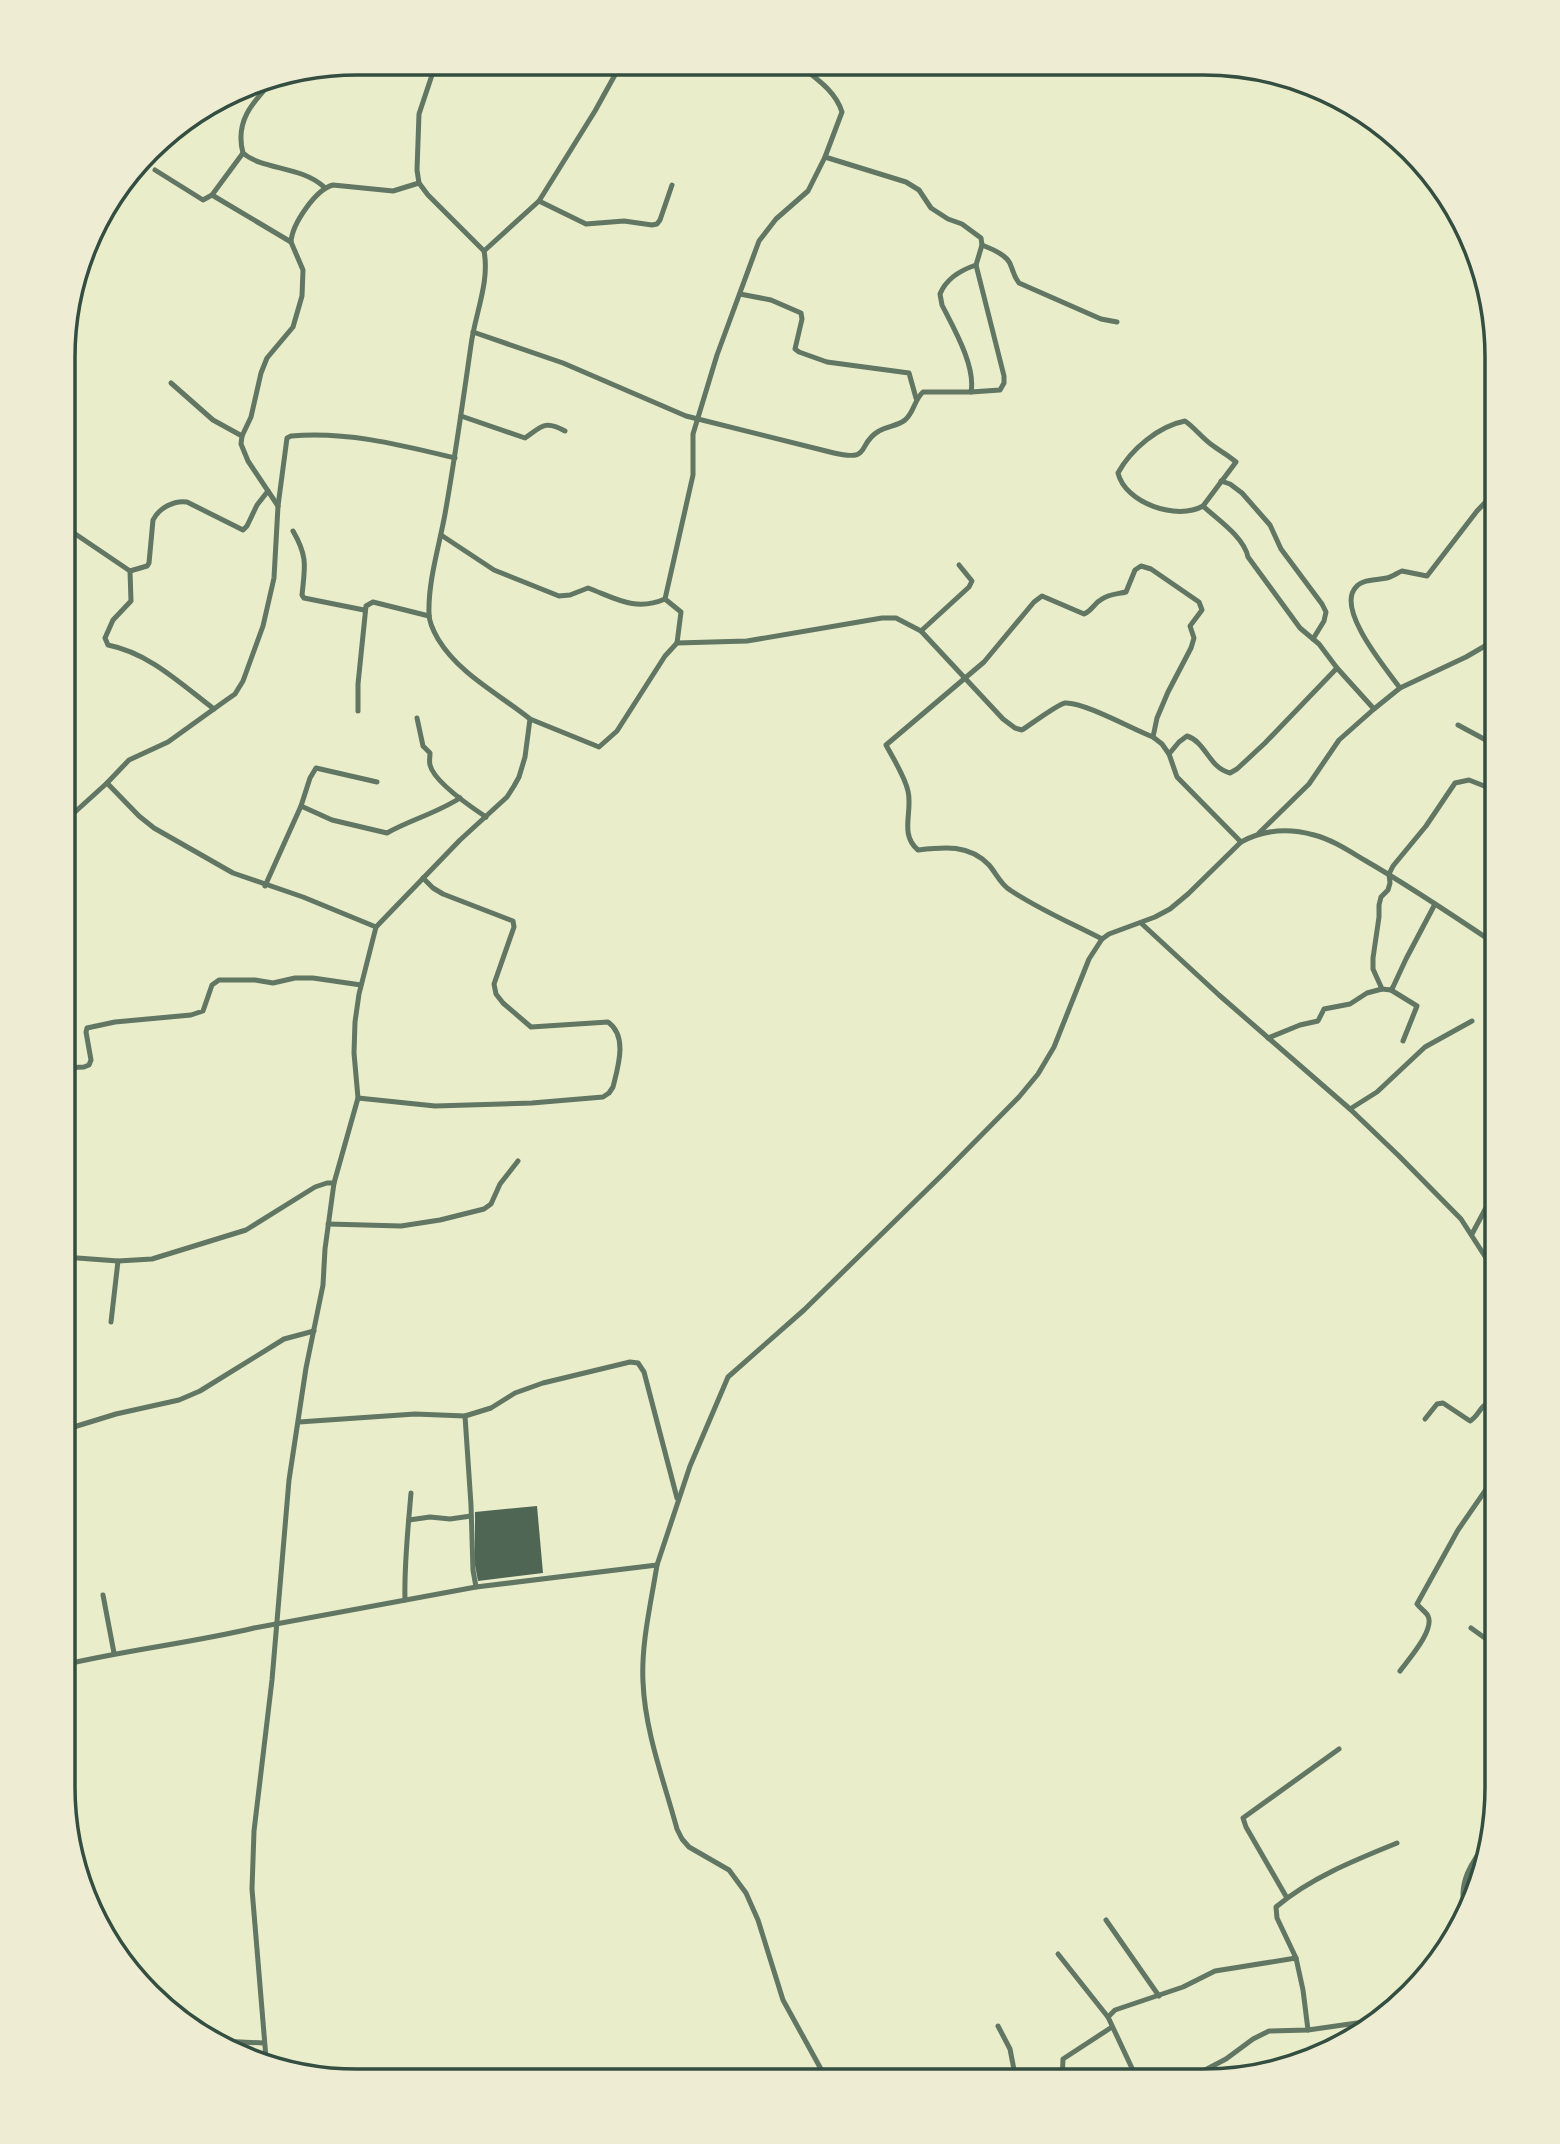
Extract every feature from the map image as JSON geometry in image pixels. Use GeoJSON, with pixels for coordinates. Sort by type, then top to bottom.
{"type":"FeatureCollection","features":[{"type":"Feature","properties":{"kind":"street"},"geometry":{"type":"LineString","coordinates":[[432,75],[419,114],[419,183],[484,251],[486,261],[455,458],[433,573],[429,617],[437,637],[449,655],[530,719],[599,747],[617,732],[665,656],[677,643],[681,612],[665,599]]}},
{"type":"Feature","properties":{"kind":"street"},"geometry":{"type":"LineString","coordinates":[[484,251],[539,201],[615,75]]}},
{"type":"Feature","properties":{"kind":"street"},"geometry":{"type":"LineString","coordinates":[[665,599],[694,475],[692,444],[697,418],[717,355],[759,241],[776,219],[808,191],[825,157],[842,112],[830,90],[812,75]]}},
{"type":"Feature","properties":{"kind":"street"},"geometry":{"type":"LineString","coordinates":[[265,91],[244,117],[240,140],[243,153],[254,160],[315,179],[324,187]]}},
{"type":"Feature","properties":{"kind":"street"},"geometry":{"type":"LineString","coordinates":[[155,170],[203,200],[212,195],[243,153]]}},
{"type":"Feature","properties":{"kind":"street"},"geometry":{"type":"LineString","coordinates":[[825,157],[906,182],[919,190],[931,208],[982,238],[976,265],[1004,383],[1000,390],[923,392],[916,398]]}},
{"type":"Feature","properties":{"kind":"street"},"geometry":{"type":"LineString","coordinates":[[291,242],[294,229],[324,187],[333,185],[393,191],[419,183]]}},
{"type":"Feature","properties":{"kind":"street"},"geometry":{"type":"LineString","coordinates":[[539,201],[586,224],[624,221],[652,225],[660,220],[672,186]]}},
{"type":"Feature","properties":{"kind":"street"},"geometry":{"type":"LineString","coordinates":[[212,195],[291,242],[303,270],[304,279],[293,327],[267,358],[241,444],[248,461],[278,506]]}},
{"type":"Feature","properties":{"kind":"street"},"geometry":{"type":"LineString","coordinates":[[982,245],[1009,261],[1018,283],[1101,319],[1117,322]]}},
{"type":"Feature","properties":{"kind":"street"},"geometry":{"type":"LineString","coordinates":[[971,392],[973,383],[969,366],[942,305],[940,294],[947,282],[976,265]]}},
{"type":"Feature","properties":{"kind":"street"},"geometry":{"type":"LineString","coordinates":[[473,332],[563,363],[672,411],[851,457],[857,456],[871,436],[881,429],[907,419],[916,398],[909,373],[827,362],[799,352],[795,349],[801,313],[771,300],[740,294]]}},
{"type":"Feature","properties":{"kind":"street"},"geometry":{"type":"LineString","coordinates":[[170,383],[213,420],[242,436]]}},
{"type":"Feature","properties":{"kind":"street"},"geometry":{"type":"LineString","coordinates":[[461,416],[524,438],[543,425],[554,425],[565,431]]}},
{"type":"Feature","properties":{"kind":"street"},"geometry":{"type":"LineString","coordinates":[[1185,421],[1236,462],[1221,481],[1203,506],[1195,511],[1160,510],[1124,486],[1119,480],[1118,472],[1141,445],[1161,431],[1185,421]]}},
{"type":"Feature","properties":{"kind":"street"},"geometry":{"type":"LineString","coordinates":[[75,812],[135,756],[168,742],[235,694],[243,681],[262,626],[274,578],[278,506],[286,442],[291,436],[328,434],[353,437],[455,458]]}},
{"type":"Feature","properties":{"kind":"street"},"geometry":{"type":"LineString","coordinates":[[1221,481],[1242,493],[1270,526],[1281,549],[1322,604],[1326,612],[1324,621],[1313,639]]}},
{"type":"Feature","properties":{"kind":"street"},"geometry":{"type":"LineString","coordinates":[[130,572],[149,563],[153,520],[156,514],[169,505],[183,501],[193,503],[243,530],[268,491]]}},
{"type":"Feature","properties":{"kind":"street"},"geometry":{"type":"LineString","coordinates":[[1400,688],[1361,632],[1352,609],[1352,593],[1362,583],[1389,578],[1402,571],[1427,576],[1485,503]]}},
{"type":"Feature","properties":{"kind":"street"},"geometry":{"type":"LineString","coordinates":[[1203,506],[1246,547],[1248,557],[1300,628],[1313,639],[1374,709]]}},
{"type":"Feature","properties":{"kind":"street"},"geometry":{"type":"LineString","coordinates":[[293,531],[305,559],[302,594],[304,598],[364,610]]}},
{"type":"Feature","properties":{"kind":"street"},"geometry":{"type":"LineString","coordinates":[[75,534],[130,572]]}},
{"type":"Feature","properties":{"kind":"street"},"geometry":{"type":"LineString","coordinates":[[441,535],[494,570],[559,596],[588,588],[619,601],[638,605],[651,605],[665,599]]}},
{"type":"Feature","properties":{"kind":"street"},"geometry":{"type":"LineString","coordinates":[[921,631],[972,582],[959,565]]}},
{"type":"Feature","properties":{"kind":"street"},"geometry":{"type":"LineString","coordinates":[[1102,939],[1007,889],[989,865],[977,855],[949,847],[918,850],[911,844],[907,832],[908,792],[887,745],[985,662],[1034,602],[1042,596],[1084,614],[1093,610],[1098,601],[1107,596],[1126,592],[1135,570],[1142,566],[1151,569],[1199,602],[1202,610],[1190,626],[1194,638],[1191,648],[1167,692],[1153,737]]}},
{"type":"Feature","properties":{"kind":"street"},"geometry":{"type":"LineString","coordinates":[[130,572],[131,601],[113,620],[105,638],[106,642],[146,658],[214,709]]}},
{"type":"Feature","properties":{"kind":"street"},"geometry":{"type":"LineString","coordinates":[[358,711],[364,610],[373,602],[429,617]]}},
{"type":"Feature","properties":{"kind":"street"},"geometry":{"type":"LineString","coordinates":[[677,643],[747,641],[882,618],[896,618],[921,631],[989,706],[1014,728],[1023,730],[1065,703],[1079,706],[1153,737],[1169,754],[1177,777],[1241,842]]}},
{"type":"Feature","properties":{"kind":"street"},"geometry":{"type":"LineString","coordinates":[[821,2069],[783,2000],[758,1920],[746,1893],[729,1870],[690,1847],[677,1829],[644,1698],[647,1631],[657,1565],[678,1500],[728,1377],[804,1310],[1032,1082],[1054,1047],[1089,959],[1102,939],[1109,933],[1141,923],[1170,909],[1188,894],[1241,842],[1259,833],[1309,784],[1339,740],[1400,688],[1485,646]]}},
{"type":"Feature","properties":{"kind":"street"},"geometry":{"type":"LineString","coordinates":[[1169,754],[1187,736],[1194,738],[1213,763],[1222,771],[1230,773],[1265,743],[1337,668]]}},
{"type":"Feature","properties":{"kind":"street"},"geometry":{"type":"LineString","coordinates":[[418,718],[423,746],[430,753],[430,766],[435,774],[460,798],[486,817]]}},
{"type":"Feature","properties":{"kind":"street"},"geometry":{"type":"LineString","coordinates":[[265,2053],[252,1863],[272,1679],[289,1480],[323,1285],[334,1183],[358,1098],[355,1022],[361,985],[376,927],[507,797],[519,777],[525,757],[530,719]]}},
{"type":"Feature","properties":{"kind":"street"},"geometry":{"type":"LineString","coordinates":[[1458,725],[1485,740]]}},
{"type":"Feature","properties":{"kind":"street"},"geometry":{"type":"LineString","coordinates":[[265,886],[316,768],[377,782]]}},
{"type":"Feature","properties":{"kind":"street"},"geometry":{"type":"LineString","coordinates":[[1382,989],[1373,969],[1373,958],[1379,905],[1381,897],[1388,890],[1389,874],[1455,783],[1469,780],[1485,786]]}},
{"type":"Feature","properties":{"kind":"street"},"geometry":{"type":"LineString","coordinates":[[107,783],[154,828],[233,873],[303,897],[376,927]]}},
{"type":"Feature","properties":{"kind":"street"},"geometry":{"type":"LineString","coordinates":[[301,806],[332,820],[387,833],[460,798]]}},
{"type":"Feature","properties":{"kind":"street"},"geometry":{"type":"LineString","coordinates":[[1259,833],[1296,831],[1336,843],[1485,937]]}},
{"type":"Feature","properties":{"kind":"street"},"geometry":{"type":"LineString","coordinates":[[358,1098],[435,1107],[533,1103],[603,1097],[613,1087],[620,1040],[615,1027],[608,1022],[537,1027],[525,1024],[496,994],[494,984],[514,927],[513,921],[443,894],[423,878]]}},
{"type":"Feature","properties":{"kind":"street"},"geometry":{"type":"LineString","coordinates":[[1391,990],[1435,904]]}},
{"type":"Feature","properties":{"kind":"street"},"geometry":{"type":"LineString","coordinates":[[1141,923],[1350,1109],[1461,1219],[1485,1255]]}},
{"type":"Feature","properties":{"kind":"street"},"geometry":{"type":"LineString","coordinates":[[75,1067],[89,1065],[91,1060],[87,1028],[115,1022],[201,1013],[212,985],[219,980],[273,983],[295,978],[313,978],[361,985]]}},
{"type":"Feature","properties":{"kind":"street"},"geometry":{"type":"LineString","coordinates":[[1268,1038],[1300,1025],[1313,1024],[1318,1021],[1324,1009],[1350,1004],[1367,993],[1382,989],[1391,990],[1418,1006],[1404,1041]]}},
{"type":"Feature","properties":{"kind":"street"},"geometry":{"type":"LineString","coordinates":[[1350,1109],[1377,1092],[1424,1047],[1472,1021]]}},
{"type":"Feature","properties":{"kind":"street"},"geometry":{"type":"LineString","coordinates":[[328,1224],[401,1226],[484,1209],[491,1204],[500,1184],[518,1161]]}},
{"type":"Feature","properties":{"kind":"street"},"geometry":{"type":"LineString","coordinates":[[75,1258],[118,1261],[152,1259],[246,1230],[315,1188],[334,1183]]}},
{"type":"Feature","properties":{"kind":"street"},"geometry":{"type":"LineString","coordinates":[[1472,1234],[1485,1210]]}},
{"type":"Feature","properties":{"kind":"street"},"geometry":{"type":"LineString","coordinates":[[111,1322],[118,1261]]}},
{"type":"Feature","properties":{"kind":"street"},"geometry":{"type":"LineString","coordinates":[[75,1427],[179,1400],[200,1391],[285,1339],[314,1331]]}},
{"type":"Feature","properties":{"kind":"street"},"geometry":{"type":"LineString","coordinates":[[299,1422],[415,1414],[465,1416],[491,1408],[515,1393],[543,1382],[630,1362],[638,1363],[644,1372],[678,1500]]}},
{"type":"Feature","properties":{"kind":"street"},"geometry":{"type":"LineString","coordinates":[[1425,1419],[1437,1404],[1443,1403],[1470,1421],[1485,1404]]}},
{"type":"Feature","properties":{"kind":"street"},"geometry":{"type":"LineString","coordinates":[[465,1416],[475,1587]]}},
{"type":"Feature","properties":{"kind":"street"},"geometry":{"type":"LineString","coordinates":[[1400,1671],[1427,1630],[1428,1615],[1417,1604],[1458,1530],[1485,1491]]}},
{"type":"Feature","properties":{"kind":"street"},"geometry":{"type":"LineString","coordinates":[[405,1600],[404,1562],[411,1493]]}},
{"type":"Feature","properties":{"kind":"street"},"geometry":{"type":"LineString","coordinates":[[409,1520],[471,1516]]}},
{"type":"Feature","properties":{"kind":"street"},"geometry":{"type":"LineString","coordinates":[[75,1662],[475,1587],[657,1565]]}},
{"type":"Feature","properties":{"kind":"street"},"geometry":{"type":"LineString","coordinates":[[103,1595],[114,1653]]}},
{"type":"Feature","properties":{"kind":"street"},"geometry":{"type":"LineString","coordinates":[[1471,1628],[1485,1638]]}},
{"type":"Feature","properties":{"kind":"street"},"geometry":{"type":"LineString","coordinates":[[1287,1898],[1243,1818],[1339,1749]]}},
{"type":"Feature","properties":{"kind":"street"},"geometry":{"type":"LineString","coordinates":[[1308,2030],[1296,1958],[1277,1918],[1276,1907],[1308,1884],[1397,1843]]}},
{"type":"Feature","properties":{"kind":"street"},"geometry":{"type":"LineString","coordinates":[[1461,1900],[1462,1885],[1475,1860]]}},
{"type":"Feature","properties":{"kind":"street"},"geometry":{"type":"LineString","coordinates":[[1107,1920],[1159,1996]]}},
{"type":"Feature","properties":{"kind":"street"},"geometry":{"type":"LineString","coordinates":[[1059,1954],[1108,2017],[1132,2069]]}},
{"type":"Feature","properties":{"kind":"street"},"geometry":{"type":"LineString","coordinates":[[1108,2017],[1115,2010],[1159,1996],[1215,1971],[1296,1958]]}},
{"type":"Feature","properties":{"kind":"street"},"geometry":{"type":"LineString","coordinates":[[1207,2069],[1269,2031],[1308,2030],[1354,2024]]}},
{"type":"Feature","properties":{"kind":"street"},"geometry":{"type":"LineString","coordinates":[[998,2026],[1010,2049],[1014,2069]]}},
{"type":"Feature","properties":{"kind":"street"},"geometry":{"type":"LineString","coordinates":[[1063,2069],[1063,2059],[1112,2027]]}},
{"type":"Feature","properties":{"kind":"street"},"geometry":{"type":"LineString","coordinates":[[236,2042],[264,2043]]}},
{"type":"Feature","properties":{"kind":"building"},"geometry":{"type":"Polygon","coordinates":[[[537,1506],[543,1573],[478,1581],[475,1565],[475,1512],[537,1506]]]}}]}
